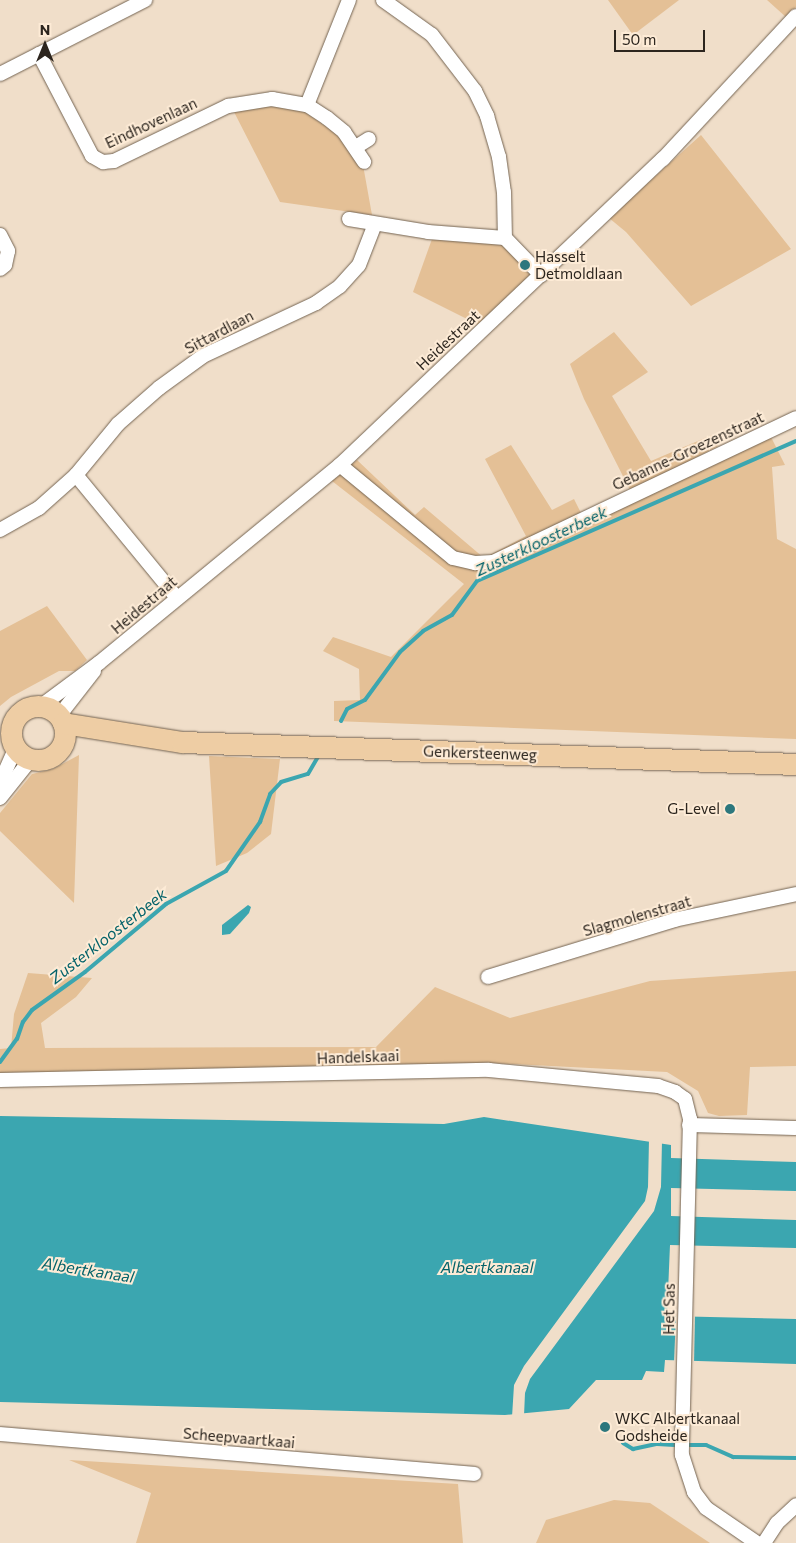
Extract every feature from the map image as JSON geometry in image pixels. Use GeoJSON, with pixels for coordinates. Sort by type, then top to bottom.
{"type":"FeatureCollection","features":[{"type":"Feature","properties":{"kind":"main road"},"geometry":{"type":"LineString","coordinates":[[15,747],[7,721],[24,709],[55,715],[62,745]]}},
{"type":"Feature","properties":{"kind":"main road","name":"Genkersteenweg"},"geometry":{"type":"LineString","coordinates":[[55,715],[164,741]]}},
{"type":"Feature","properties":{"kind":"main road","name":"Genkersteenweg"},"geometry":{"type":"LineString","coordinates":[[15,747],[50,757],[62,745],[70,742],[137,744],[164,741],[796,764]]}},
{"type":"Feature","properties":{"kind":"street"},"geometry":{"type":"LineString","coordinates":[[0,74],[144,0]]}},
{"type":"Feature","properties":{"kind":"street"},"geometry":{"type":"LineString","coordinates":[[307,105],[349,0]]}},
{"type":"Feature","properties":{"kind":"street"},"geometry":{"type":"LineString","coordinates":[[382,0],[400,5],[432,35],[460,68],[487,116],[504,192],[505,238]]}},
{"type":"Feature","properties":{"kind":"street","name":"Heidestraat"},"geometry":{"type":"LineString","coordinates":[[55,715],[100,663],[340,465],[663,159],[796,16]]}},
{"type":"Feature","properties":{"kind":"street","name":"Eindhovenlaan"},"geometry":{"type":"LineString","coordinates":[[39,54],[92,156],[103,162],[114,161],[228,106],[272,99],[307,105],[344,132],[364,162]]}},
{"type":"Feature","properties":{"kind":"street"},"geometry":{"type":"LineString","coordinates":[[356,148],[369,139]]}},
{"type":"Feature","properties":{"kind":"street"},"geometry":{"type":"LineString","coordinates":[[349,220],[505,238],[541,275]]}},
{"type":"Feature","properties":{"kind":"street","name":"Sittardlaan"},"geometry":{"type":"LineString","coordinates":[[0,530],[39,508],[76,475],[118,424],[195,362],[258,328],[316,303],[340,286],[358,265],[375,224]]}},
{"type":"Feature","properties":{"kind":"street"},"geometry":{"type":"LineString","coordinates":[[0,235],[8,251],[5,265],[0,270]]}},
{"type":"Feature","properties":{"kind":"street","name":"Gebanne-Groezenstraat"},"geometry":{"type":"LineString","coordinates":[[340,465],[453,558],[475,563],[493,562],[796,418]]}},
{"type":"Feature","properties":{"kind":"street"},"geometry":{"type":"LineString","coordinates":[[76,475],[177,598]]}},
{"type":"Feature","properties":{"kind":"street","name":"Heidestraat"},"geometry":{"type":"LineString","coordinates":[[55,715],[100,663]]}},
{"type":"Feature","properties":{"kind":"street"},"geometry":{"type":"LineString","coordinates":[[0,783],[15,747]]}},
{"type":"Feature","properties":{"kind":"street"},"geometry":{"type":"LineString","coordinates":[[0,798],[15,747]]}},
{"type":"Feature","properties":{"kind":"street","name":"Slagmolenstraat"},"geometry":{"type":"LineString","coordinates":[[488,977],[674,920],[796,894]]}},
{"type":"Feature","properties":{"kind":"street","name":"Handelskaai"},"geometry":{"type":"LineString","coordinates":[[0,1080],[498,1071],[658,1086],[686,1099],[690,1125]]}},
{"type":"Feature","properties":{"kind":"street"},"geometry":{"type":"LineString","coordinates":[[690,1125],[796,1128]]}},
{"type":"Feature","properties":{"kind":"street","name":"Het Sas"},"geometry":{"type":"LineString","coordinates":[[690,1125],[682,1455],[694,1492],[721,1521],[757,1543]]}},
{"type":"Feature","properties":{"kind":"street","name":"Scheepvaartkaai"},"geometry":{"type":"LineString","coordinates":[[0,1434],[474,1474]]}},
{"type":"Feature","properties":{"kind":"street"},"geometry":{"type":"LineString","coordinates":[[764,1543],[777,1523],[796,1505]]}},
{"type":"Feature","properties":{"kind":"shaded area"},"geometry":{"type":"Polygon","coordinates":[[[608,0],[679,0],[633,35],[608,0]]]}},
{"type":"Feature","properties":{"kind":"shaded area"},"geometry":{"type":"Polygon","coordinates":[[[767,0],[796,0],[796,7],[787,18],[767,0]]]}},
{"type":"Feature","properties":{"kind":"shaded area"},"geometry":{"type":"Polygon","coordinates":[[[250,106],[290,107],[305,112],[338,135],[359,166],[363,165],[372,215],[280,202],[233,110],[250,106]]]}},
{"type":"Feature","properties":{"kind":"shaded area"},"geometry":{"type":"Polygon","coordinates":[[[701,135],[791,249],[691,306],[626,232],[609,218],[701,135]]]}},
{"type":"Feature","properties":{"kind":"shaded area"},"geometry":{"type":"Polygon","coordinates":[[[432,239],[505,245],[530,275],[479,325],[413,292],[432,239]]]}},
{"type":"Feature","properties":{"kind":"shaded area"},"geometry":{"type":"Polygon","coordinates":[[[614,332],[648,372],[612,396],[651,461],[712,435],[718,446],[631,492],[584,399],[570,364],[614,332]]]}},
{"type":"Feature","properties":{"kind":"shaded area"},"geometry":{"type":"Polygon","coordinates":[[[771,437],[785,465],[772,467],[777,539],[796,549],[796,739],[334,721],[334,701],[360,700],[359,669],[323,651],[333,637],[391,657],[464,584],[332,481],[357,460],[415,515],[424,507],[484,558],[526,536],[485,459],[511,445],[552,510],[574,499],[587,525],[771,437]]]}},
{"type":"Feature","properties":{"kind":"shaded area"},"geometry":{"type":"Polygon","coordinates":[[[47,606],[87,660],[75,671],[59,671],[11,697],[0,706],[0,631],[47,606]]]}},
{"type":"Feature","properties":{"kind":"shaded area"},"geometry":{"type":"Polygon","coordinates":[[[79,755],[74,903],[0,831],[0,813],[32,774],[53,769],[79,755]]]}},
{"type":"Feature","properties":{"kind":"shaded area"},"geometry":{"type":"Polygon","coordinates":[[[209,756],[280,759],[271,834],[247,853],[216,866],[209,756]]]}},
{"type":"Feature","properties":{"kind":"shaded area"},"geometry":{"type":"Polygon","coordinates":[[[796,971],[796,1066],[750,1067],[747,1115],[719,1116],[708,1113],[698,1091],[667,1072],[491,1063],[0,1075],[0,1049],[11,1048],[14,1014],[28,973],[92,978],[76,997],[41,1023],[45,1048],[376,1047],[435,987],[510,1018],[650,981],[796,971]]]}},
{"type":"Feature","properties":{"kind":"shaded area"},"geometry":{"type":"Polygon","coordinates":[[[69,1460],[458,1484],[463,1543],[136,1543],[151,1493],[69,1460]]]}},
{"type":"Feature","properties":{"kind":"shaded area"},"geometry":{"type":"Polygon","coordinates":[[[614,1500],[650,1503],[710,1543],[536,1543],[546,1520],[614,1500]]]}},
{"type":"Feature","properties":{"kind":"water"},"geometry":{"type":"Polygon","coordinates":[[[248,905],[251,907],[249,913],[230,934],[222,935],[222,925],[248,905]]]}},
{"type":"Feature","properties":{"kind":"water","name":"Albertkanaal"},"geometry":{"type":"Polygon","coordinates":[[[0,1116],[444,1124],[484,1117],[671,1145],[671,1158],[796,1162],[796,1191],[671,1188],[671,1216],[796,1220],[796,1248],[670,1245],[667,1316],[796,1319],[796,1364],[665,1360],[664,1372],[646,1371],[642,1380],[596,1380],[569,1409],[505,1415],[0,1402],[0,1116]]]}},
{"type":"Feature","properties":{"kind":"pier"},"geometry":{"type":"Polygon","coordinates":[[[649,1139],[662,1141],[661,1187],[654,1211],[530,1379],[525,1393],[524,1416],[512,1417],[514,1385],[524,1366],[645,1201],[648,1187],[649,1139]]]}},
{"type":"Feature","properties":{"kind":"pier"},"geometry":{"type":"Polygon","coordinates":[[[676,1314],[695,1314],[694,1364],[674,1363],[676,1314]]]}},
{"type":"Feature","properties":{"kind":"waterway","name":"Zusterkloosterbeek"},"geometry":{"type":"LineString","coordinates":[[341,721],[347,709],[365,700],[400,652],[423,631],[452,615],[477,581],[796,441]]}},
{"type":"Feature","properties":{"kind":"waterway","name":"Zusterkloosterbeek"},"geometry":{"type":"LineString","coordinates":[[0,1062],[17,1039],[23,1022],[32,1010],[85,972],[166,904],[226,871],[260,822],[270,794],[281,782],[308,774],[318,757]]}},
{"type":"Feature","properties":{"kind":"waterway"},"geometry":{"type":"LineString","coordinates":[[623,1443],[633,1449],[657,1444],[679,1445]]}},
{"type":"Feature","properties":{"kind":"waterway"},"geometry":{"type":"LineString","coordinates":[[686,1445],[706,1445],[733,1457],[796,1458]]}},
{"type":"Feature","properties":{"kind":"place","name":"Hasselt Detmoldlaan"},"geometry":{"type":"Point","coordinates":[525,265]}},
{"type":"Feature","properties":{"kind":"place","name":"G-Level"},"geometry":{"type":"Point","coordinates":[730,809]}},
{"type":"Feature","properties":{"kind":"place","name":"WKC Albertkanaal Godsheide"},"geometry":{"type":"Point","coordinates":[605,1427]}}]}
